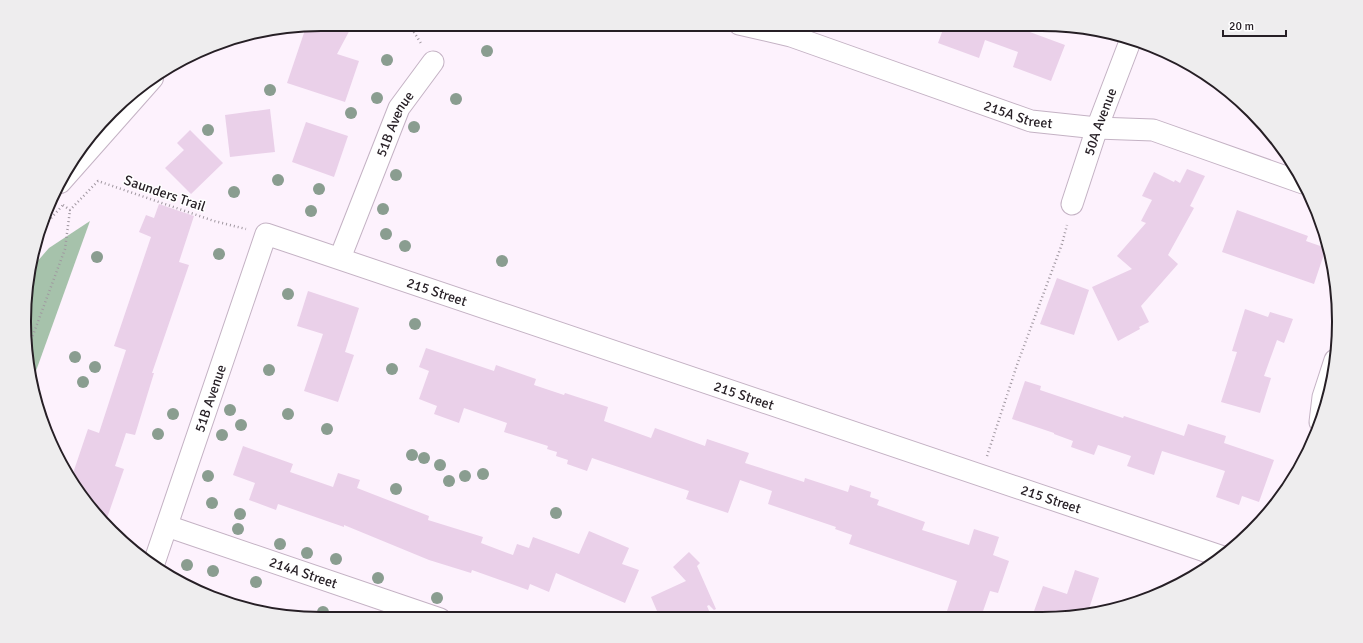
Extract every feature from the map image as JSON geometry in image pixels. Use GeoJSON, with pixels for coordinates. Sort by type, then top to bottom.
{"type":"FeatureCollection","features":[{"type":"Feature","properties":{"kind":"main road"},"geometry":{"type":"LineString","coordinates":[[83,156],[129,104]]}},
{"type":"Feature","properties":{"kind":"street","name":"215A Street"},"geometry":{"type":"LineString","coordinates":[[796,31],[1031,121],[1097,128],[1153,130],[1295,180]]}},
{"type":"Feature","properties":{"kind":"street","name":"50A Avenue"},"geometry":{"type":"LineString","coordinates":[[1072,204],[1097,128],[1130,45]]}},
{"type":"Feature","properties":{"kind":"street","name":"51B Avenue"},"geometry":{"type":"LineString","coordinates":[[340,258],[398,108],[433,62]]}},
{"type":"Feature","properties":{"kind":"street","name":"51B Avenue"},"geometry":{"type":"LineString","coordinates":[[155,560],[266,234]]}},
{"type":"Feature","properties":{"kind":"street","name":"215 Street"},"geometry":{"type":"LineString","coordinates":[[266,234],[1214,555]]}},
{"type":"Feature","properties":{"kind":"street","name":"214A Street"},"geometry":{"type":"LineString","coordinates":[[167,526],[419,612]]}},
{"type":"Feature","properties":{"kind":"path"},"geometry":{"type":"LineString","coordinates":[[413,31],[433,62]]}},
{"type":"Feature","properties":{"kind":"path","name":"Saunders Trail"},"geometry":{"type":"LineString","coordinates":[[70,210],[98,181],[214,221],[266,234]]}},
{"type":"Feature","properties":{"kind":"path"},"geometry":{"type":"LineString","coordinates":[[981,476],[1018,362],[1062,244],[1072,204]]}},
{"type":"Feature","properties":{"kind":"path"},"geometry":{"type":"LineString","coordinates":[[32,338],[65,250],[70,210],[63,205],[49,220]]}},
{"type":"Feature","properties":{"kind":"green space"},"geometry":{"type":"Polygon","coordinates":[[[90,221],[36,372],[33,359],[31,322],[33,284],[38,261],[49,248],[90,221]]]}},
{"type":"Feature","properties":{"kind":"building"},"geometry":{"type":"Polygon","coordinates":[[[349,31],[337,54],[359,61],[345,102],[287,83],[304,32],[349,31]]]}},
{"type":"Feature","properties":{"kind":"building"},"geometry":{"type":"Polygon","coordinates":[[[942,31],[1027,31],[1065,45],[1051,81],[1013,67],[1018,52],[985,40],[979,58],[938,43],[942,31]]]}},
{"type":"Feature","properties":{"kind":"building"},"geometry":{"type":"Polygon","coordinates":[[[270,109],[275,152],[230,157],[225,115],[270,109]]]}},
{"type":"Feature","properties":{"kind":"building"},"geometry":{"type":"Polygon","coordinates":[[[306,122],[348,136],[334,177],[292,162],[306,122]]]}},
{"type":"Feature","properties":{"kind":"building"},"geometry":{"type":"Polygon","coordinates":[[[190,130],[223,163],[191,194],[165,168],[184,150],[177,143],[190,130]]]}},
{"type":"Feature","properties":{"kind":"building"},"geometry":{"type":"Polygon","coordinates":[[[1187,169],[1205,176],[1190,206],[1194,208],[1168,255],[1178,264],[1141,306],[1149,322],[1139,327],[1140,329],[1118,341],[1092,287],[1132,269],[1117,256],[1146,223],[1141,221],[1152,200],[1142,196],[1154,172],[1174,182],[1175,180],[1180,183],[1187,169]]]}},
{"type":"Feature","properties":{"kind":"building"},"geometry":{"type":"Polygon","coordinates":[[[159,204],[194,216],[179,262],[189,265],[152,373],[154,373],[135,435],[126,433],[115,466],[124,469],[107,518],[91,498],[73,472],[88,429],[99,433],[126,350],[114,346],[151,237],[139,232],[146,215],[154,218],[159,204]]]}},
{"type":"Feature","properties":{"kind":"building"},"geometry":{"type":"Polygon","coordinates":[[[1237,210],[1308,236],[1306,241],[1322,247],[1324,255],[1314,284],[1222,252],[1237,210]]]}},
{"type":"Feature","properties":{"kind":"building"},"geometry":{"type":"Polygon","coordinates":[[[1057,278],[1089,290],[1074,335],[1040,324],[1057,278]]]}},
{"type":"Feature","properties":{"kind":"building"},"geometry":{"type":"Polygon","coordinates":[[[308,291],[359,308],[345,352],[354,355],[338,402],[304,391],[323,334],[297,326],[308,291]]]}},
{"type":"Feature","properties":{"kind":"building"},"geometry":{"type":"Polygon","coordinates":[[[1245,309],[1268,317],[1270,312],[1293,319],[1284,343],[1277,340],[1264,376],[1271,378],[1260,413],[1221,402],[1237,352],[1232,351],[1245,309]]]}},
{"type":"Feature","properties":{"kind":"building"},"geometry":{"type":"Polygon","coordinates":[[[426,348],[494,371],[496,365],[536,379],[534,385],[608,407],[604,421],[651,438],[655,428],[705,446],[707,439],[749,453],[745,463],[804,482],[805,478],[848,492],[850,485],[871,492],[870,497],[879,500],[877,505],[925,522],[922,530],[969,545],[974,529],[999,537],[993,555],[1009,561],[998,593],[990,591],[983,612],[947,612],[957,581],[849,544],[852,535],[835,529],[836,527],[768,504],[772,491],[740,480],[728,513],[686,499],[689,491],[592,458],[587,471],[567,464],[568,460],[556,456],[557,452],[547,449],[548,446],[504,432],[507,423],[464,408],[459,423],[434,414],[437,406],[419,399],[429,371],[419,367],[426,348]]]}},
{"type":"Feature","properties":{"kind":"building"},"geometry":{"type":"Polygon","coordinates":[[[1025,381],[1041,386],[1040,390],[1123,418],[1124,416],[1184,436],[1188,424],[1226,436],[1224,443],[1274,460],[1259,502],[1242,496],[1239,505],[1216,497],[1225,471],[1162,451],[1154,475],[1127,466],[1131,456],[1098,445],[1094,455],[1071,447],[1073,441],[1012,419],[1025,381]]]}},
{"type":"Feature","properties":{"kind":"building"},"geometry":{"type":"Polygon","coordinates":[[[243,446],[293,464],[290,472],[333,487],[338,473],[360,480],[357,488],[429,516],[428,520],[483,537],[481,543],[513,555],[517,544],[529,548],[533,537],[579,554],[589,531],[629,548],[622,564],[639,570],[625,603],[556,573],[549,592],[530,584],[528,590],[472,570],[471,573],[429,560],[344,525],[344,527],[278,504],[276,510],[249,500],[255,483],[233,475],[243,446]]]}},
{"type":"Feature","properties":{"kind":"building"},"geometry":{"type":"Polygon","coordinates":[[[689,552],[700,563],[697,566],[716,609],[714,610],[709,605],[707,606],[710,612],[657,612],[651,597],[686,581],[673,567],[689,552]]]}},
{"type":"Feature","properties":{"kind":"building"},"geometry":{"type":"Polygon","coordinates":[[[1075,570],[1099,578],[1089,608],[1079,610],[1034,611],[1043,586],[1067,594],[1075,570]]]}}]}
